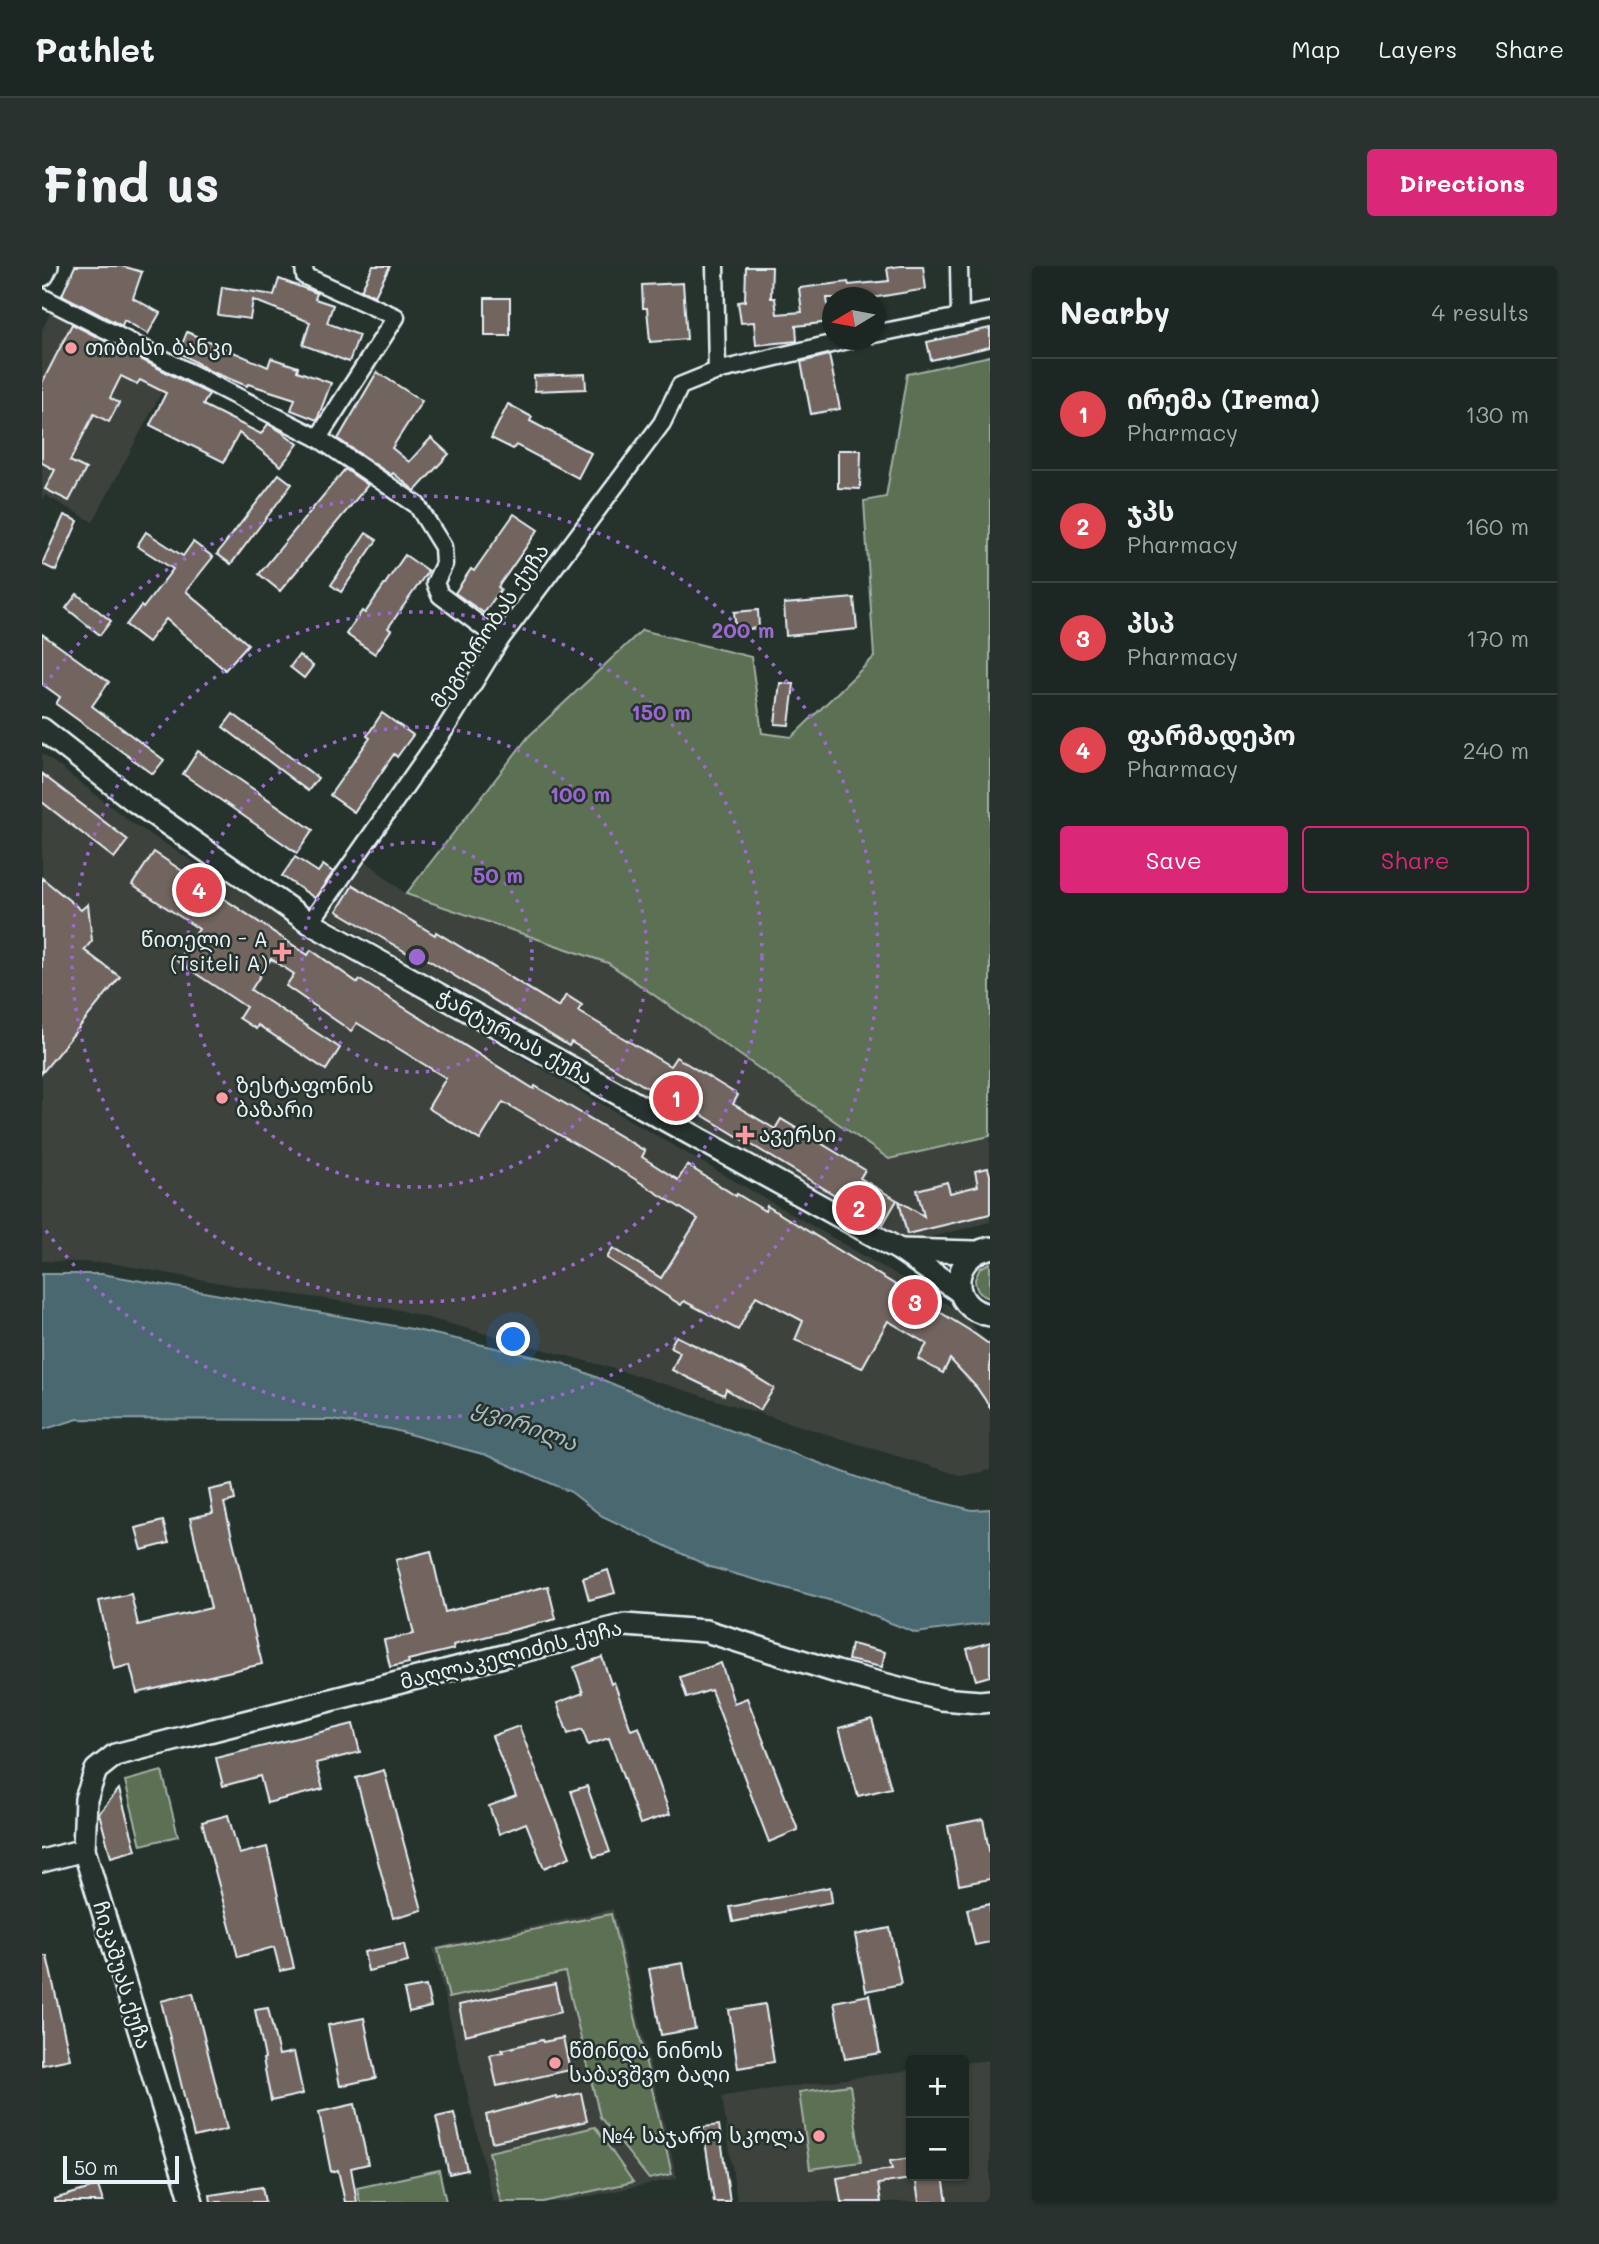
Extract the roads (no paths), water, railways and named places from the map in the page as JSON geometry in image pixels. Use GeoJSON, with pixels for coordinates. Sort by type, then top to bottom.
{"type":"FeatureCollection","features":[{"type":"Feature","properties":{"kind":"main road"},"geometry":{"type":"LineString","coordinates":[[42,274],[46,266]]}},
{"type":"Feature","properties":{"kind":"street"},"geometry":{"type":"LineString","coordinates":[[304,266],[305,276],[396,317],[318,438]]}},
{"type":"Feature","properties":{"kind":"street"},"geometry":{"type":"LineString","coordinates":[[715,266],[717,371]]}},
{"type":"Feature","properties":{"kind":"street"},"geometry":{"type":"LineString","coordinates":[[959,266],[960,317]]}},
{"type":"Feature","properties":{"kind":"street"},"geometry":{"type":"LineString","coordinates":[[42,297],[318,438],[417,505],[443,547],[444,564],[435,583],[440,596],[500,640]]}},
{"type":"Feature","properties":{"kind":"street"},"geometry":{"type":"LineString","coordinates":[[885,332],[990,311]]}},
{"type":"Feature","properties":{"kind":"street","name":"მეგობრობას ქუჩა"},"geometry":{"type":"LineString","coordinates":[[310,923],[446,728],[500,640],[662,423],[680,386],[717,371],[822,346]]}},
{"type":"Feature","properties":{"kind":"street","name":"ჭანტურიას ქუჩა"},"geometry":{"type":"LineString","coordinates":[[42,729],[133,800],[310,923],[900,1250],[960,1292],[969,1306],[988,1317]]}},
{"type":"Feature","properties":{"kind":"street","name":"ჭანტურიას ქუჩა"},"geometry":{"type":"LineString","coordinates":[[900,1250],[982,1250]]}},
{"type":"Feature","properties":{"kind":"street"},"geometry":{"type":"LineString","coordinates":[[960,1292],[958,1283],[962,1265],[982,1250]]}},
{"type":"Feature","properties":{"kind":"street","name":"მაღლაკელიძის ქუჩა"},"geometry":{"type":"LineString","coordinates":[[115,1755],[625,1625],[706,1631],[836,1672],[928,1696],[990,1701]]}},
{"type":"Feature","properties":{"kind":"street","name":"ჩიკაშუას ქუჩა"},"geometry":{"type":"LineString","coordinates":[[115,1755],[96,1770],[86,1799],[84,1850],[192,2202]]}},
{"type":"Feature","properties":{"kind":"street"},"geometry":{"type":"LineString","coordinates":[[42,1861],[84,1850]]}},
{"type":"Feature","properties":{"kind":"water","name":"ყვირილა"},"geometry":{"type":"Polygon","coordinates":[[[42,1274],[102,1274],[412,1329],[562,1363],[678,1411],[895,1491],[972,1510],[990,1509],[990,1623],[916,1633],[843,1604],[710,1567],[602,1516],[571,1492],[486,1455],[390,1429],[331,1420],[78,1419],[42,1430],[42,1274]]]}},
{"type":"Feature","properties":{"kind":"place","name":"თიბისი ბანკი"},"geometry":{"type":"Point","coordinates":[71,348]}},
{"type":"Feature","properties":{"kind":"place","name":"ფარმადეპო"},"geometry":{"type":"Point","coordinates":[199,890]}},
{"type":"Feature","properties":{"kind":"place","name":"წითელი - A (Tsiteli A)"},"geometry":{"type":"Point","coordinates":[282,952]}},
{"type":"Feature","properties":{"kind":"place","name":"ზესტაფონის ბაზარი"},"geometry":{"type":"Point","coordinates":[222,1098]}},
{"type":"Feature","properties":{"kind":"place","name":"ირემა (Irema)"},"geometry":{"type":"Point","coordinates":[676,1098]}},
{"type":"Feature","properties":{"kind":"place","name":"ავერსი"},"geometry":{"type":"Point","coordinates":[745,1135]}},
{"type":"Feature","properties":{"kind":"place","name":"ჯპს"},"geometry":{"type":"Point","coordinates":[859,1208]}},
{"type":"Feature","properties":{"kind":"place","name":"პსპ"},"geometry":{"type":"Point","coordinates":[915,1302]}},
{"type":"Feature","properties":{"kind":"place","name":"წმინდა ნინოს საბავშვო ბაღი"},"geometry":{"type":"Point","coordinates":[555,2063]}},
{"type":"Feature","properties":{"kind":"place","name":"№4 საჯარო სკოლა"},"geometry":{"type":"Point","coordinates":[819,2136]}}]}
